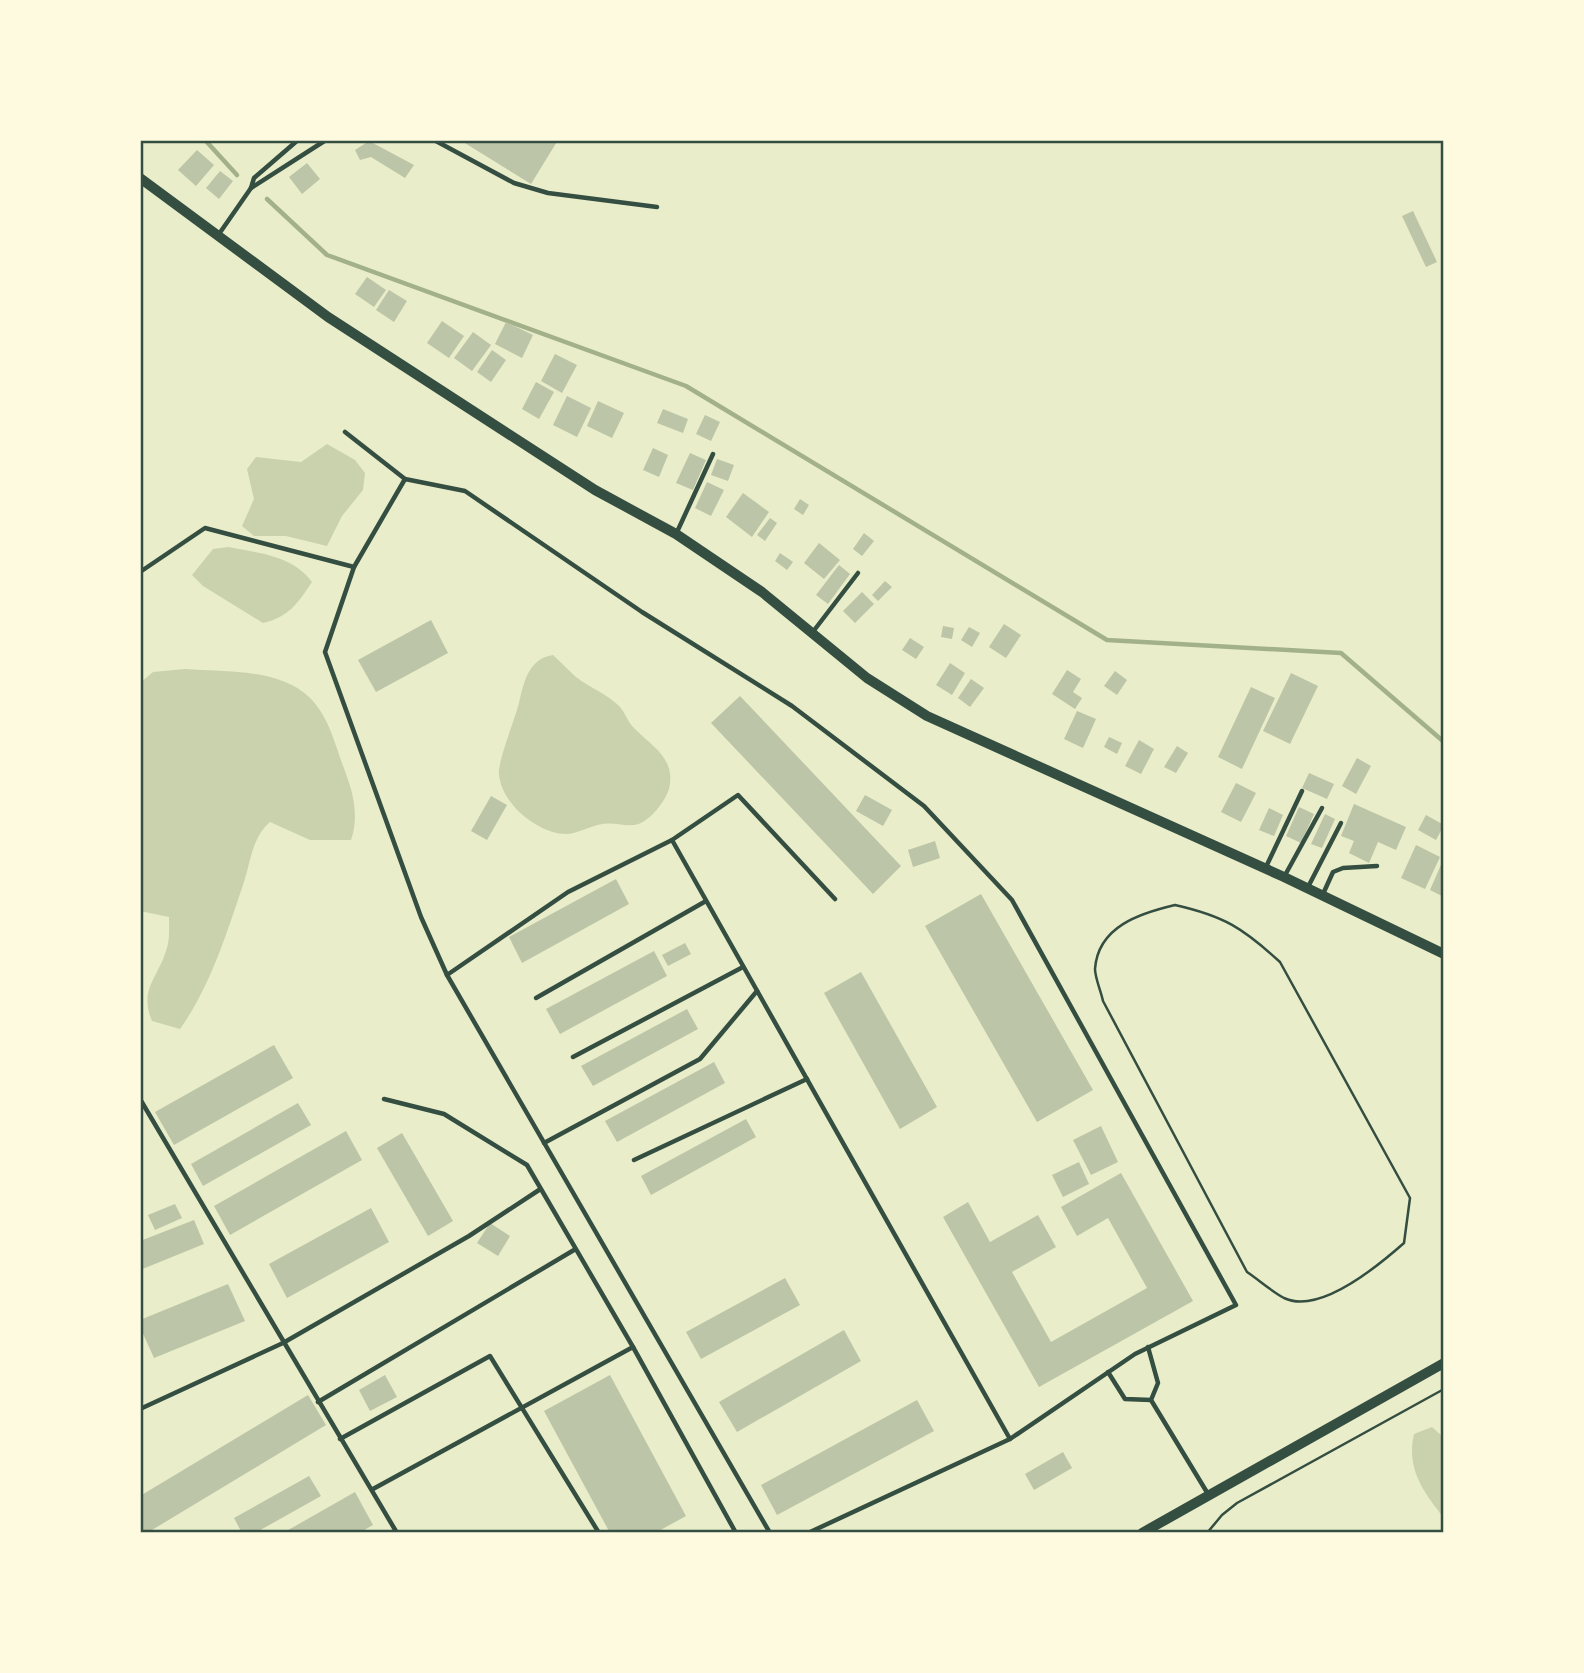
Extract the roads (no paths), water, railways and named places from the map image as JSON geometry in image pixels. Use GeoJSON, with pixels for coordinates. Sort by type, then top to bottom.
{"type":"FeatureCollection","features":[{"type":"Feature","properties":{"kind":"street"},"geometry":{"type":"LineString","coordinates":[[140,178],[340,325],[595,490],[676,534],[762,592],[867,678],[927,716],[1284,877],[1444,954]]}},
{"type":"Feature","properties":{"kind":"street"},"geometry":{"type":"LineString","coordinates":[[1142,1533],[1444,1363]]}},
{"type":"Feature","properties":{"kind":"lane"},"geometry":{"type":"LineString","coordinates":[[218,236],[251,188],[254,178],[298,140]]}},
{"type":"Feature","properties":{"kind":"lane"},"geometry":{"type":"LineString","coordinates":[[251,188],[326,140]]}},
{"type":"Feature","properties":{"kind":"lane"},"geometry":{"type":"LineString","coordinates":[[434,140],[514,183],[548,193],[657,206]]}},
{"type":"Feature","properties":{"kind":"lane"},"geometry":{"type":"LineString","coordinates":[[345,432],[405,479],[465,491],[642,612],[792,706],[925,806],[1012,900],[1236,1305],[1148,1347],[1010,1439],[808,1533]]}},
{"type":"Feature","properties":{"kind":"lane"},"geometry":{"type":"LineString","coordinates":[[676,534],[713,454]]}},
{"type":"Feature","properties":{"kind":"lane"},"geometry":{"type":"LineString","coordinates":[[405,479],[354,567],[325,652],[421,917],[447,975],[770,1533]]}},
{"type":"Feature","properties":{"kind":"lane"},"geometry":{"type":"LineString","coordinates":[[140,572],[205,527],[354,567]]}},
{"type":"Feature","properties":{"kind":"lane"},"geometry":{"type":"LineString","coordinates":[[812,633],[858,573]]}},
{"type":"Feature","properties":{"kind":"lane"},"geometry":{"type":"LineString","coordinates":[[1265,869],[1303,791]]}},
{"type":"Feature","properties":{"kind":"lane"},"geometry":{"type":"LineString","coordinates":[[447,975],[568,892],[671,840],[738,795],[835,899]]}},
{"type":"Feature","properties":{"kind":"lane"},"geometry":{"type":"LineString","coordinates":[[1284,877],[1322,808]]}},
{"type":"Feature","properties":{"kind":"lane"},"geometry":{"type":"LineString","coordinates":[[1307,888],[1341,823]]}},
{"type":"Feature","properties":{"kind":"lane"},"geometry":{"type":"LineString","coordinates":[[671,840],[1010,1439]]}},
{"type":"Feature","properties":{"kind":"lane"},"geometry":{"type":"LineString","coordinates":[[1322,896],[1333,873],[1343,868],[1377,866]]}},
{"type":"Feature","properties":{"kind":"lane"},"geometry":{"type":"LineString","coordinates":[[536,998],[706,901]]}},
{"type":"Feature","properties":{"kind":"lane"},"geometry":{"type":"LineString","coordinates":[[573,1056],[743,967]]}},
{"type":"Feature","properties":{"kind":"lane"},"geometry":{"type":"LineString","coordinates":[[544,1143],[700,1059],[757,991]]}},
{"type":"Feature","properties":{"kind":"lane"},"geometry":{"type":"LineString","coordinates":[[634,1160],[807,1079]]}},
{"type":"Feature","properties":{"kind":"lane"},"geometry":{"type":"LineString","coordinates":[[140,1098],[397,1533]]}},
{"type":"Feature","properties":{"kind":"lane"},"geometry":{"type":"LineString","coordinates":[[384,1099],[444,1114],[527,1165],[539,1190],[633,1347],[736,1533]]}},
{"type":"Feature","properties":{"kind":"lane"},"geometry":{"type":"LineString","coordinates":[[140,1409],[283,1343],[469,1236],[539,1190]]}},
{"type":"Feature","properties":{"kind":"lane"},"geometry":{"type":"LineString","coordinates":[[318,1402],[574,1250]]}},
{"type":"Feature","properties":{"kind":"lane"},"geometry":{"type":"LineString","coordinates":[[373,1489],[633,1347]]}},
{"type":"Feature","properties":{"kind":"lane"},"geometry":{"type":"LineString","coordinates":[[1148,1347],[1158,1383],[1151,1400]]}},
{"type":"Feature","properties":{"kind":"lane"},"geometry":{"type":"LineString","coordinates":[[340,1439],[490,1356],[599,1533]]}},
{"type":"Feature","properties":{"kind":"lane"},"geometry":{"type":"LineString","coordinates":[[1108,1372],[1125,1399],[1151,1400]]}},
{"type":"Feature","properties":{"kind":"lane"},"geometry":{"type":"LineString","coordinates":[[1151,1400],[1209,1494]]}},
{"type":"Feature","properties":{"kind":"waterway"},"geometry":{"type":"LineString","coordinates":[[205,140],[237,175]]}},
{"type":"Feature","properties":{"kind":"waterway"},"geometry":{"type":"LineString","coordinates":[[267,199],[327,255],[686,386],[1107,640],[1341,653],[1444,742]]}}]}
